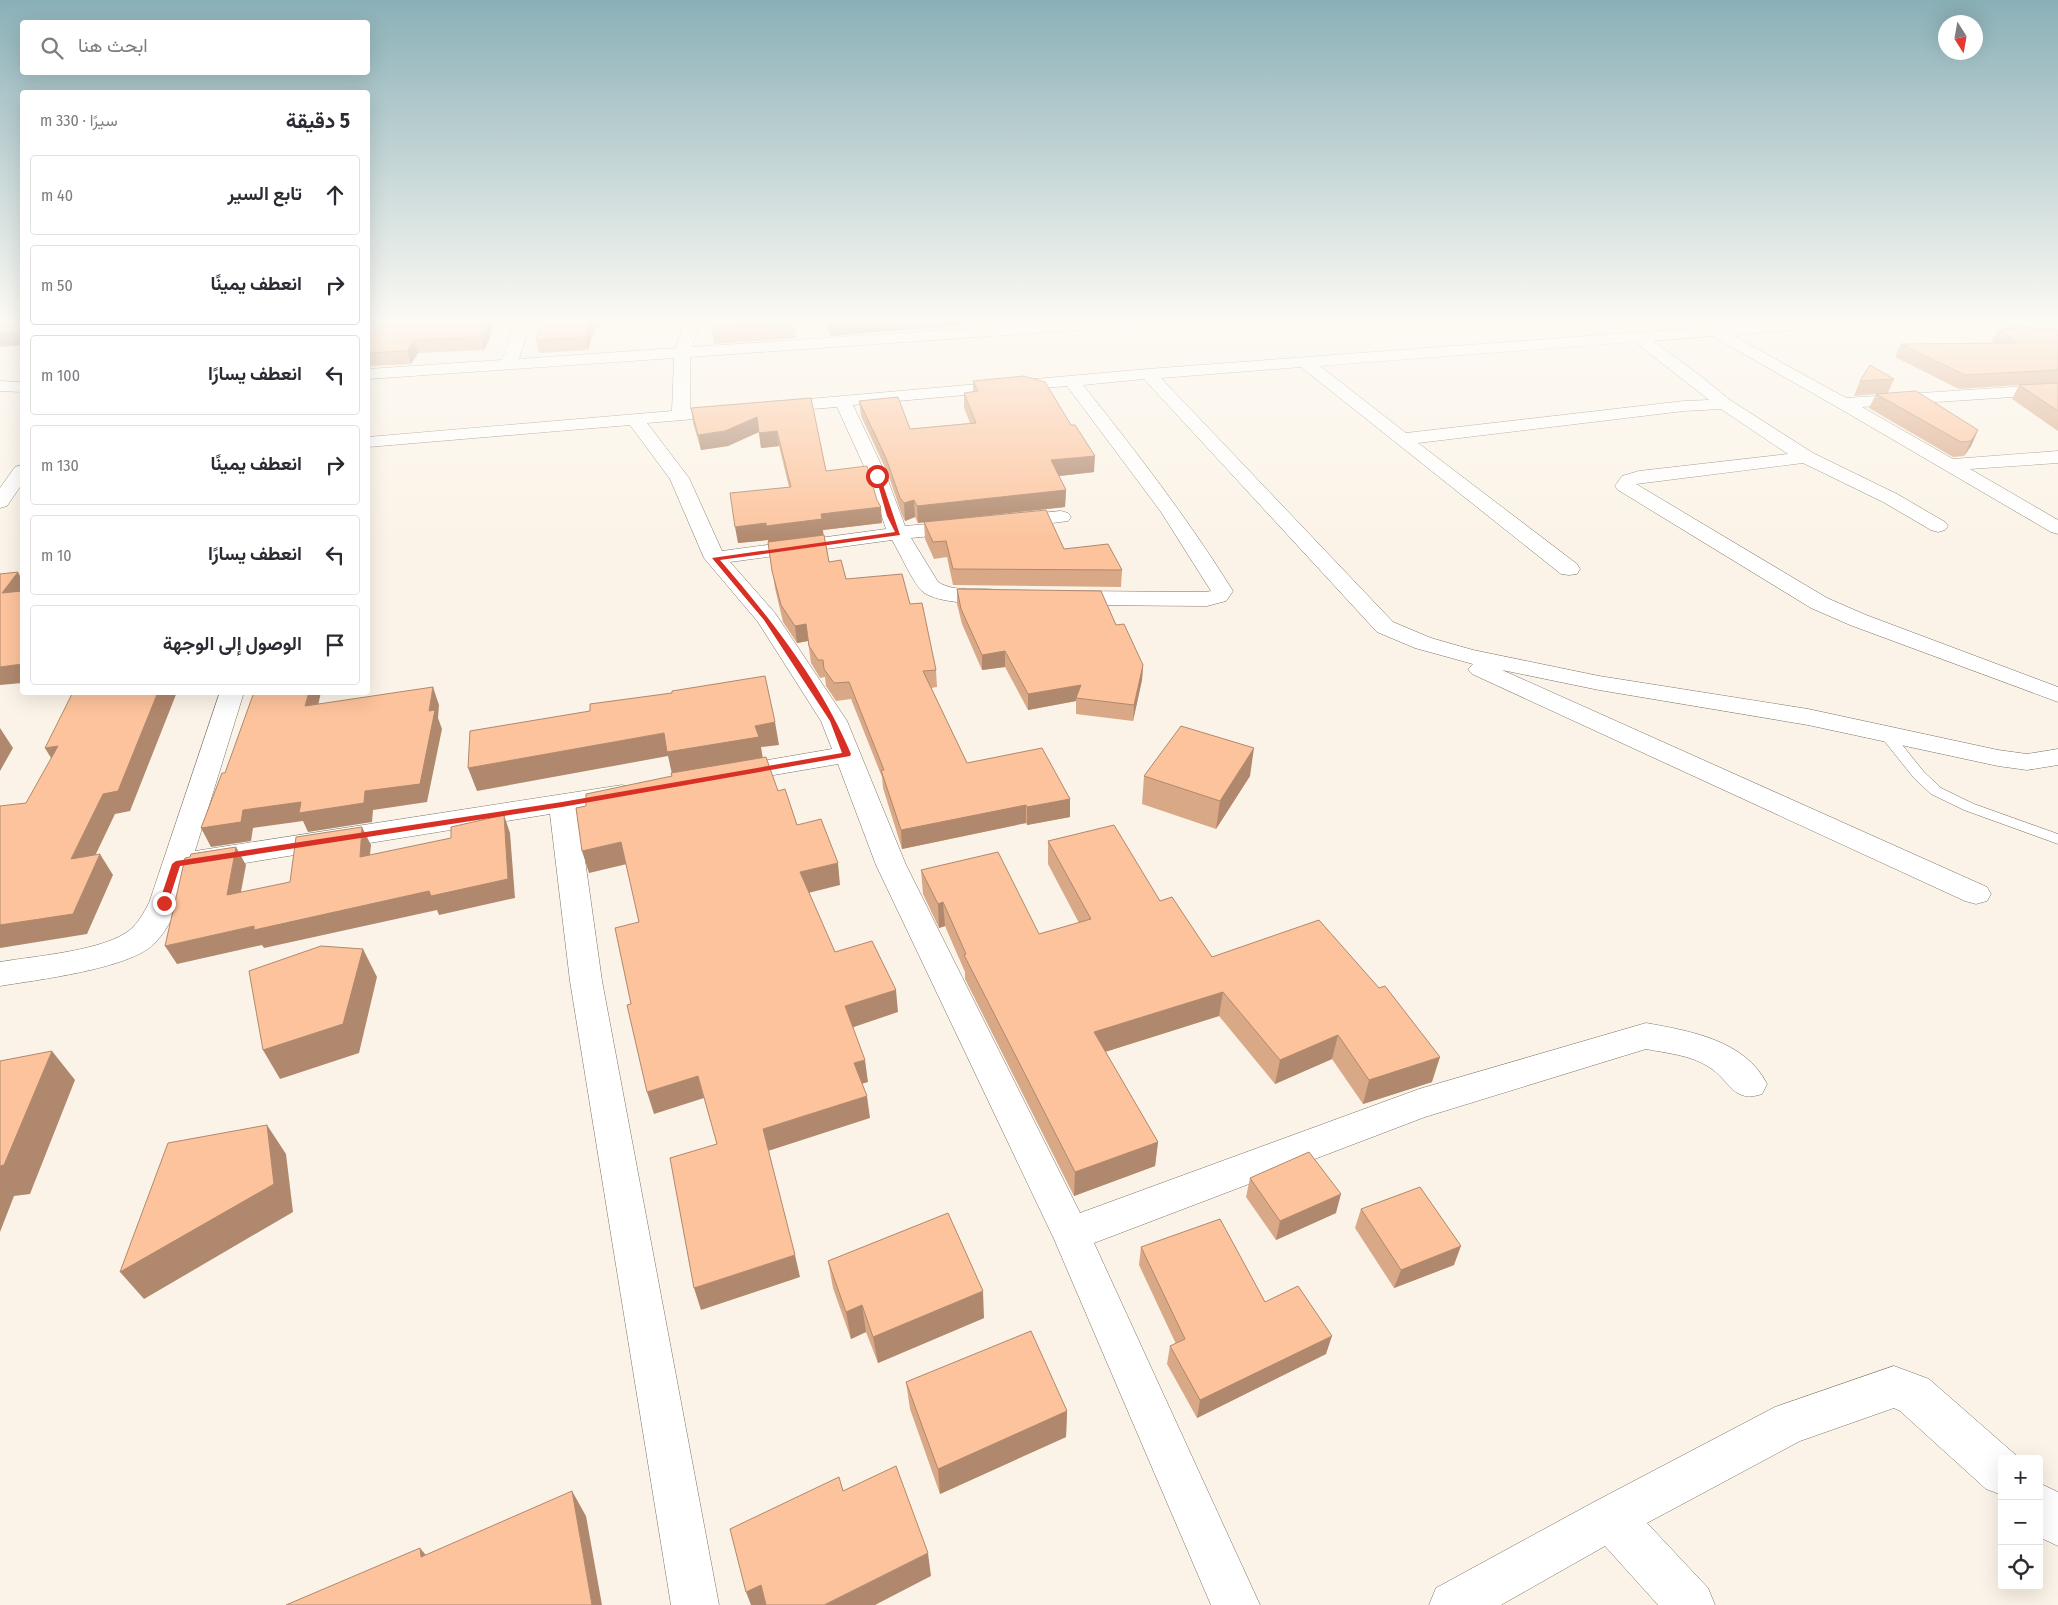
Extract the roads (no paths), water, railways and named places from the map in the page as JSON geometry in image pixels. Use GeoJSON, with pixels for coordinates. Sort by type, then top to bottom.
{"type":"FeatureCollection","features":[{"type":"Feature","properties":{"kind":"street"},"geometry":{"type":"LineString","coordinates":[[681,394],[681,416]]}},
{"type":"Feature","properties":{"kind":"street"},"geometry":{"type":"LineString","coordinates":[[370,442],[917,394]]}},
{"type":"Feature","properties":{"kind":"street"},"geometry":{"type":"LineString","coordinates":[[1045,597],[1207,599],[1218,596],[1222,591],[1181,525],[1134,458],[1082,394]]}},
{"type":"Feature","properties":{"kind":"street"},"geometry":{"type":"LineString","coordinates":[[1167,394],[1385,627],[1976,894]]}},
{"type":"Feature","properties":{"kind":"street"},"geometry":{"type":"LineString","coordinates":[[1346,394],[1569,569]]}},
{"type":"Feature","properties":{"kind":"street"},"geometry":{"type":"LineString","coordinates":[[1712,394],[1724,404],[1806,458],[1890,498],[1938,526]]}},
{"type":"Feature","properties":{"kind":"street"},"geometry":{"type":"LineString","coordinates":[[1827,394],[2058,528]]}},
{"type":"Feature","properties":{"kind":"street"},"geometry":{"type":"LineString","coordinates":[[1843,403],[1983,394]]}},
{"type":"Feature","properties":{"kind":"street"},"geometry":{"type":"LineString","coordinates":[[843,400],[877,476],[890,516],[930,586],[939,592],[957,595],[1016,596]]}},
{"type":"Feature","properties":{"kind":"street"},"geometry":{"type":"LineString","coordinates":[[1402,439],[1724,404]]}},
{"type":"Feature","properties":{"kind":"street"},"geometry":{"type":"LineString","coordinates":[[635,419],[679,478],[715,558],[767,618],[834,721],[890,865],[1071,1234],[1236,1605]]}},
{"type":"Feature","properties":{"kind":"street"},"geometry":{"type":"LineString","coordinates":[[1951,465],[2058,457]]}},
{"type":"Feature","properties":{"kind":"street"},"geometry":{"type":"LineString","coordinates":[[1806,458],[1639,477],[1629,480],[1625,486],[1819,603],[1858,620],[2058,695]]}},
{"type":"Feature","properties":{"kind":"street"},"geometry":{"type":"LineString","coordinates":[[0,473],[20,471]]}},
{"type":"Feature","properties":{"kind":"street"},"geometry":{"type":"LineString","coordinates":[[0,502],[20,474]]}},
{"type":"Feature","properties":{"kind":"street"},"geometry":{"type":"LineString","coordinates":[[715,558],[898,533],[1061,517]]}},
{"type":"Feature","properties":{"kind":"street"},"geometry":{"type":"LineString","coordinates":[[1385,627],[1423,643],[1470,656],[1599,683],[1808,717],[2027,762],[2058,757]]}},
{"type":"Feature","properties":{"kind":"street"},"geometry":{"type":"LineString","coordinates":[[0,974],[120,950],[140,939],[154,923],[164,903],[231,695]]}},
{"type":"Feature","properties":{"kind":"street"},"geometry":{"type":"LineString","coordinates":[[710,778],[847,754]]}},
{"type":"Feature","properties":{"kind":"street"},"geometry":{"type":"LineString","coordinates":[[176,864],[651,789]]}},
{"type":"Feature","properties":{"kind":"street"},"geometry":{"type":"LineString","coordinates":[[562,804],[586,980],[695,1605]]}},
{"type":"Feature","properties":{"kind":"street"},"geometry":{"type":"LineString","coordinates":[[1071,1234],[1419,1104],[1646,1036],[1684,1043],[1721,1057],[1750,1084]]}},
{"type":"Feature","properties":{"kind":"street"},"geometry":{"type":"LineString","coordinates":[[1453,1605],[1610,1518],[1790,1422],[1894,1387],[1914,1394],[1998,1469]]}},
{"type":"Feature","properties":{"kind":"street"},"geometry":{"type":"LineString","coordinates":[[2043,1510],[2058,1523]]}},
{"type":"Feature","properties":{"kind":"street"},"geometry":{"type":"LineString","coordinates":[[1610,1518],[1691,1605]]}},
{"type":"Feature","properties":{"kind":"lane"},"geometry":{"type":"LineString","coordinates":[[1886,734],[1919,775],[1936,791],[1969,807],[2058,838]]}}]}
